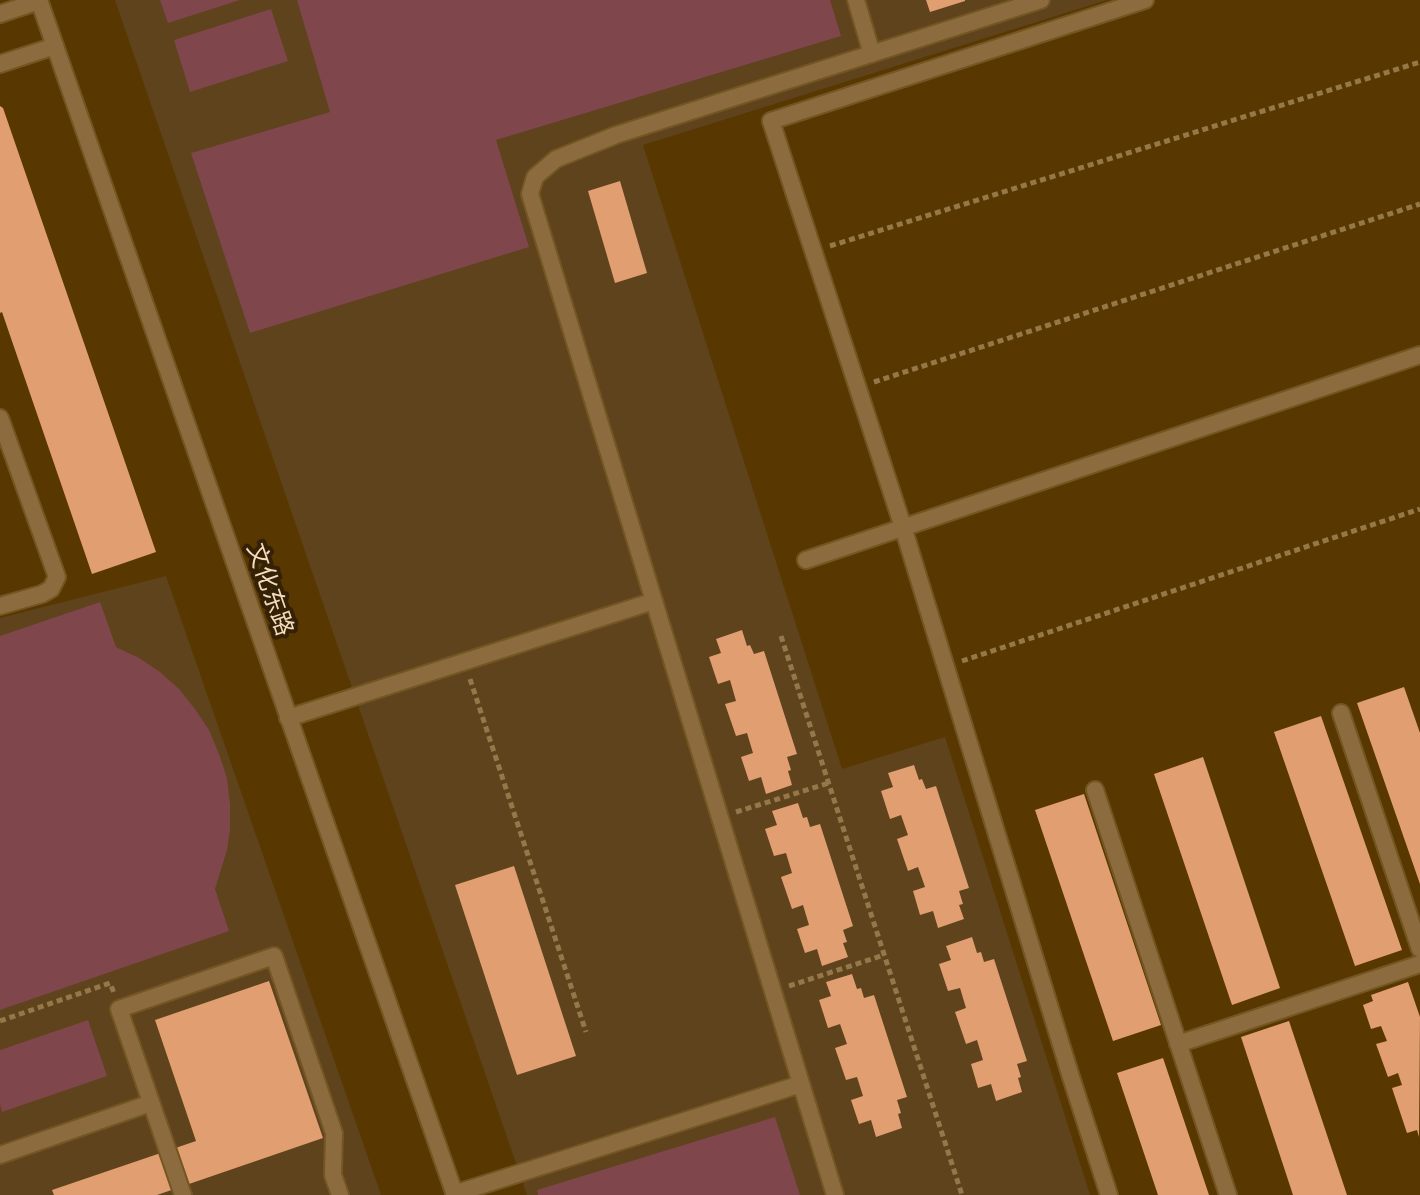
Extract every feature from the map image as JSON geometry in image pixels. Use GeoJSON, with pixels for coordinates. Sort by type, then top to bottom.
{"type":"FeatureCollection","features":[{"type":"Feature","properties":{"kind":"street"},"geometry":{"type":"LineString","coordinates":[[0,14],[39,0]]}},
{"type":"Feature","properties":{"kind":"street","name":"文化东路"},"geometry":{"type":"LineString","coordinates":[[39,0],[454,1194]]}},
{"type":"Feature","properties":{"kind":"street"},"geometry":{"type":"LineString","coordinates":[[856,0],[872,54]]}},
{"type":"Feature","properties":{"kind":"street"},"geometry":{"type":"LineString","coordinates":[[835,1195],[530,194],[535,177],[556,159],[616,135],[1041,0]]}},
{"type":"Feature","properties":{"kind":"street"},"geometry":{"type":"LineString","coordinates":[[1109,1195],[903,527],[771,121],[1145,0]]}},
{"type":"Feature","properties":{"kind":"street"},"geometry":{"type":"LineString","coordinates":[[0,64],[55,46]]}},
{"type":"Feature","properties":{"kind":"street"},"geometry":{"type":"LineString","coordinates":[[806,560],[1420,355]]}},
{"type":"Feature","properties":{"kind":"street"},"geometry":{"type":"LineString","coordinates":[[0,418],[57,577],[51,589],[42,594],[0,606]]}},
{"type":"Feature","properties":{"kind":"street"},"geometry":{"type":"LineString","coordinates":[[288,718],[654,601]]}},
{"type":"Feature","properties":{"kind":"street"},"geometry":{"type":"LineString","coordinates":[[1341,713],[1420,949]]}},
{"type":"Feature","properties":{"kind":"street"},"geometry":{"type":"LineString","coordinates":[[1095,790],[1228,1195]]}},
{"type":"Feature","properties":{"kind":"street"},"geometry":{"type":"LineString","coordinates":[[183,1195],[119,1009],[274,956],[334,1133],[333,1175],[340,1195]]}},
{"type":"Feature","properties":{"kind":"street"},"geometry":{"type":"LineString","coordinates":[[1178,1044],[1420,964]]}},
{"type":"Feature","properties":{"kind":"street"},"geometry":{"type":"LineString","coordinates":[[454,1194],[801,1084]]}},
{"type":"Feature","properties":{"kind":"street"},"geometry":{"type":"LineString","coordinates":[[0,1155],[151,1103]]}},
{"type":"Feature","properties":{"kind":"path"},"geometry":{"type":"LineString","coordinates":[[813,251],[1420,62]]}},
{"type":"Feature","properties":{"kind":"path"},"geometry":{"type":"LineString","coordinates":[[858,388],[1420,204]]}},
{"type":"Feature","properties":{"kind":"path"},"geometry":{"type":"LineString","coordinates":[[945,666],[1420,509]]}},
{"type":"Feature","properties":{"kind":"path"},"geometry":{"type":"LineString","coordinates":[[781,636],[962,1195]]}},
{"type":"Feature","properties":{"kind":"path"},"geometry":{"type":"LineString","coordinates":[[464,662],[586,1032]]}},
{"type":"Feature","properties":{"kind":"path"},"geometry":{"type":"LineString","coordinates":[[720,818],[829,783]]}},
{"type":"Feature","properties":{"kind":"path"},"geometry":{"type":"LineString","coordinates":[[773,991],[884,955]]}},
{"type":"Feature","properties":{"kind":"path"},"geometry":{"type":"LineString","coordinates":[[0,1021],[110,983]]}},
{"type":"Feature","properties":{"kind":"shaded area"},"geometry":{"type":"Polygon","coordinates":[[[115,0],[1107,0],[643,145],[842,769],[945,737],[1090,1195],[527,1195],[115,0]]]}},
{"type":"Feature","properties":{"kind":"shaded area"},"geometry":{"type":"Polygon","coordinates":[[[160,0],[240,0],[168,23],[160,0]]]}},
{"type":"Feature","properties":{"kind":"shaded area"},"geometry":{"type":"Polygon","coordinates":[[[297,0],[830,0],[841,36],[496,140],[529,247],[250,333],[191,153],[330,112],[297,0]]]}},
{"type":"Feature","properties":{"kind":"shaded area"},"geometry":{"type":"Polygon","coordinates":[[[271,9],[288,61],[190,92],[174,40],[271,9]]]}},
{"type":"Feature","properties":{"kind":"shaded area"},"geometry":{"type":"Polygon","coordinates":[[[166,576],[381,1195],[0,1195],[0,618],[166,576]]]}},
{"type":"Feature","properties":{"kind":"shaded area"},"geometry":{"type":"Polygon","coordinates":[[[100,602],[116,647],[160,672],[179,689],[209,730],[219,754],[227,778],[230,829],[215,889],[229,931],[0,1010],[0,636],[100,602]]]}},
{"type":"Feature","properties":{"kind":"shaded area"},"geometry":{"type":"Polygon","coordinates":[[[88,1020],[107,1076],[2,1112],[0,1050],[88,1020]]]}},
{"type":"Feature","properties":{"kind":"shaded area"},"geometry":{"type":"Polygon","coordinates":[[[775,1117],[800,1195],[538,1195],[537,1190],[775,1117]]]}},
{"type":"Feature","properties":{"kind":"building"},"geometry":{"type":"Polygon","coordinates":[[[926,0],[965,0],[965,1],[930,12],[926,0]]]}},
{"type":"Feature","properties":{"kind":"building"},"geometry":{"type":"Polygon","coordinates":[[[0,106],[156,552],[92,574],[0,313],[0,106]]]}},
{"type":"Feature","properties":{"kind":"building"},"geometry":{"type":"Polygon","coordinates":[[[620,181],[647,273],[615,283],[588,191],[620,181]]]}},
{"type":"Feature","properties":{"kind":"building"},"geometry":{"type":"Polygon","coordinates":[[[742,630],[747,646],[750,645],[754,654],[764,651],[797,754],[787,757],[792,785],[766,794],[761,777],[749,781],[741,757],[753,753],[747,733],[736,736],[725,704],[736,701],[730,680],[718,684],[709,657],[721,653],[716,639],[742,630]]]}},
{"type":"Feature","properties":{"kind":"building"},"geometry":{"type":"Polygon","coordinates":[[[1404,687],[1420,733],[1420,884],[1357,703],[1404,687]]]}},
{"type":"Feature","properties":{"kind":"building"},"geometry":{"type":"Polygon","coordinates":[[[1321,716],[1402,950],[1355,966],[1274,732],[1321,716]]]}},
{"type":"Feature","properties":{"kind":"building"},"geometry":{"type":"Polygon","coordinates":[[[1203,757],[1280,988],[1232,1005],[1154,774],[1203,757]]]}},
{"type":"Feature","properties":{"kind":"building"},"geometry":{"type":"Polygon","coordinates":[[[914,765],[926,789],[936,786],[969,888],[959,891],[963,904],[959,905],[964,919],[938,928],[933,911],[920,915],[913,891],[925,887],[918,867],[908,871],[897,839],[908,835],[901,815],[890,819],[881,791],[893,787],[888,773],[914,765]]]}},
{"type":"Feature","properties":{"kind":"building"},"geometry":{"type":"Polygon","coordinates":[[[1084,794],[1161,1025],[1113,1041],[1035,810],[1084,794]]]}},
{"type":"Feature","properties":{"kind":"building"},"geometry":{"type":"Polygon","coordinates":[[[798,803],[810,827],[820,824],[853,926],[843,930],[848,957],[822,966],[817,949],[805,953],[797,929],[809,925],[803,905],[792,909],[781,877],[792,873],[786,853],[774,856],[765,829],[777,825],[772,811],[798,803]]]}},
{"type":"Feature","properties":{"kind":"building"},"geometry":{"type":"Polygon","coordinates":[[[514,866],[576,1056],[517,1075],[455,885],[514,866]]]}},
{"type":"Feature","properties":{"kind":"building"},"geometry":{"type":"Polygon","coordinates":[[[972,937],[977,953],[981,952],[984,962],[994,959],[1027,1061],[1017,1064],[1022,1092],[996,1101],[991,1084],[978,1088],[971,1064],[983,1060],[977,1040],[966,1044],[955,1012],[966,1008],[960,988],[948,991],[939,964],[951,960],[946,946],[972,937]]]}},
{"type":"Feature","properties":{"kind":"building"},"geometry":{"type":"Polygon","coordinates":[[[852,974],[864,998],[874,995],[907,1097],[897,1100],[902,1128],[876,1137],[871,1120],[859,1124],[851,1100],[863,1096],[857,1077],[846,1080],[835,1048],[847,1044],[840,1024],[828,1028],[819,1000],[831,996],[826,982],[852,974]]]}},
{"type":"Feature","properties":{"kind":"building"},"geometry":{"type":"Polygon","coordinates":[[[269,981],[323,1138],[157,1195],[54,1195],[52,1190],[196,1141],[155,1020],[269,981]]]}},
{"type":"Feature","properties":{"kind":"building"},"geometry":{"type":"Polygon","coordinates":[[[1408,982],[1420,1017],[1419,1137],[1417,1130],[1407,1133],[1392,1088],[1402,1085],[1398,1073],[1388,1077],[1376,1044],[1387,1041],[1381,1026],[1371,1029],[1363,1005],[1373,1001],[1371,995],[1408,982]]]}},
{"type":"Feature","properties":{"kind":"building"},"geometry":{"type":"Polygon","coordinates":[[[1289,1021],[1347,1195],[1293,1195],[1241,1037],[1289,1021]]]}},
{"type":"Feature","properties":{"kind":"building"},"geometry":{"type":"Polygon","coordinates":[[[1163,1058],[1209,1195],[1158,1195],[1117,1073],[1163,1058]]]}}]}
